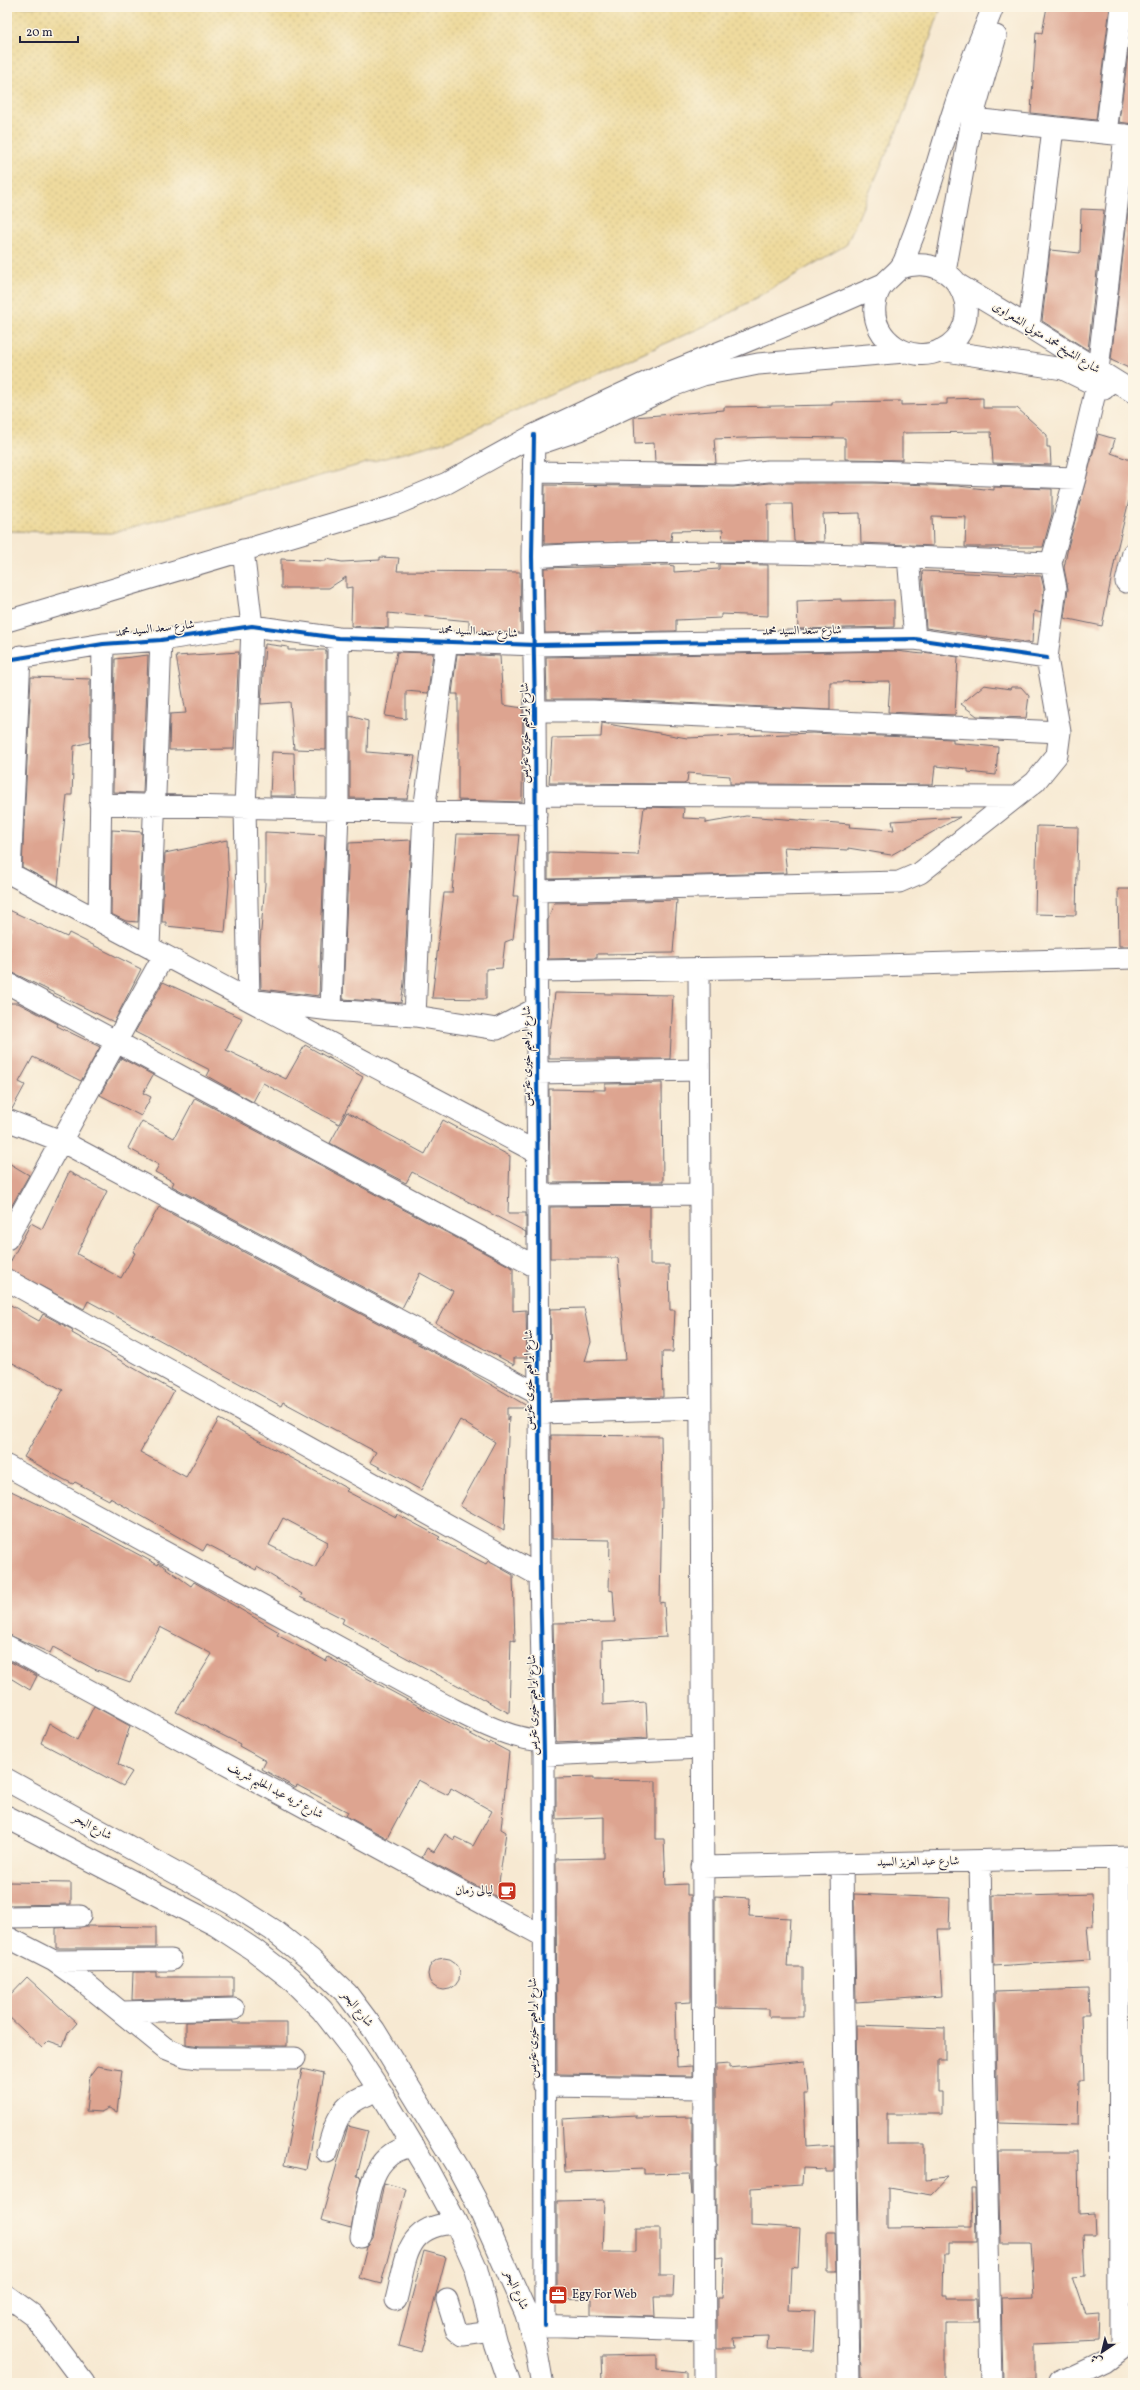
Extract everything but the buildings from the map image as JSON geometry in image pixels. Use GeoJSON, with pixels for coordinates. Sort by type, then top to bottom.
{"type":"FeatureCollection","features":[{"type":"Feature","properties":{"kind":"main road","name":"شارع البحر"},"geometry":{"type":"LineString","coordinates":[[7,1780],[231,1903],[311,1960],[346,1994],[374,2030],[459,2169],[490,2230],[521,2300],[537,2326],[538,2360],[542,2383]]}},
{"type":"Feature","properties":{"kind":"main road"},"geometry":{"type":"LineString","coordinates":[[7,1817],[216,1926],[254,1950],[290,1978],[322,2010],[353,2050],[414,2146],[456,2223],[476,2268],[507,2377],[524,2371],[538,2360]]}},
{"type":"Feature","properties":{"kind":"main road"},"geometry":{"type":"LineString","coordinates":[[491,2322],[494,2304],[502,2300],[512,2298],[521,2300]]}},
{"type":"Feature","properties":{"kind":"street"},"geometry":{"type":"LineString","coordinates":[[7,621],[243,550],[326,527],[392,506],[447,482],[662,375],[819,312],[882,284],[900,268],[920,219],[954,108],[993,7]]}},
{"type":"Feature","properties":{"kind":"street"},"geometry":{"type":"LineString","coordinates":[[952,279],[972,119],[988,58],[1007,7]]}},
{"type":"Feature","properties":{"kind":"street"},"geometry":{"type":"LineString","coordinates":[[536,891],[900,882],[920,873],[1014,797],[1035,782],[1057,755],[1060,732],[1047,658],[1056,588],[1051,563],[1075,478],[1097,377],[1121,135],[1122,7]]}},
{"type":"Feature","properties":{"kind":"street"},"geometry":{"type":"LineString","coordinates":[[972,119],[1121,135]]}},
{"type":"Feature","properties":{"kind":"street"},"geometry":{"type":"LineString","coordinates":[[1029,326],[1053,128]]}},
{"type":"Feature","properties":{"kind":"street"},"geometry":{"type":"LineString","coordinates":[[882,284],[875,306],[875,318],[886,339],[906,352],[917,355],[940,350],[957,336],[965,317],[965,301],[952,279],[923,264],[900,268]]}},
{"type":"Feature","properties":{"kind":"street","name":"شارع الشيخ محمد متولي الشعراوى"},"geometry":{"type":"LineString","coordinates":[[952,279],[1029,326],[1133,406]]}},
{"type":"Feature","properties":{"kind":"street","name":"شارع الشيخ محمد متولي الشعراوى"},"geometry":{"type":"LineString","coordinates":[[940,350],[1097,377],[1133,392]]}},
{"type":"Feature","properties":{"kind":"street"},"geometry":{"type":"LineString","coordinates":[[528,442],[556,440],[672,386],[703,375],[758,364],[906,352]]}},
{"type":"Feature","properties":{"kind":"street","name":"شارع ابراهيم خيرى عتريس"},"geometry":{"type":"LineString","coordinates":[[528,442],[533,472],[532,557],[536,804],[540,1576],[544,1748],[543,2086],[537,2326]]}},
{"type":"Feature","properties":{"kind":"street"},"geometry":{"type":"LineString","coordinates":[[533,472],[733,475],[768,471],[874,471],[1075,478]]}},
{"type":"Feature","properties":{"kind":"street"},"geometry":{"type":"LineString","coordinates":[[243,550],[252,626],[245,808],[249,1000]]}},
{"type":"Feature","properties":{"kind":"street"},"geometry":{"type":"LineString","coordinates":[[532,557],[678,552],[908,556],[1051,563]]}},
{"type":"Feature","properties":{"kind":"street"},"geometry":{"type":"LineString","coordinates":[[1126,582],[1133,553]]}},
{"type":"Feature","properties":{"kind":"street"},"geometry":{"type":"LineString","coordinates":[[908,556],[914,639]]}},
{"type":"Feature","properties":{"kind":"street","name":"شارع سعد السيد محمد"},"geometry":{"type":"LineString","coordinates":[[14,658],[102,644],[161,640],[252,626],[338,638],[447,640],[534,645],[914,639],[1047,658]]}},
{"type":"Feature","properties":{"kind":"street"},"geometry":{"type":"LineString","coordinates":[[331,1010],[338,810],[338,638]]}},
{"type":"Feature","properties":{"kind":"street"},"geometry":{"type":"LineString","coordinates":[[7,1239],[116,1042],[156,951],[154,806],[161,640]]}},
{"type":"Feature","properties":{"kind":"street"},"geometry":{"type":"LineString","coordinates":[[415,1016],[424,811],[447,640]]}},
{"type":"Feature","properties":{"kind":"street"},"geometry":{"type":"LineString","coordinates":[[99,921],[102,644]]}},
{"type":"Feature","properties":{"kind":"street"},"geometry":{"type":"LineString","coordinates":[[14,658],[9,873],[538,1153]]}},
{"type":"Feature","properties":{"kind":"street"},"geometry":{"type":"LineString","coordinates":[[535,711],[593,711],[1060,732]]}},
{"type":"Feature","properties":{"kind":"street"},"geometry":{"type":"LineString","coordinates":[[100,804],[424,811],[536,804],[1014,797]]}},
{"type":"Feature","properties":{"kind":"street"},"geometry":{"type":"LineString","coordinates":[[537,971],[699,969],[1133,958]]}},
{"type":"Feature","properties":{"kind":"street"},"geometry":{"type":"LineString","coordinates":[[699,969],[704,2383]]}},
{"type":"Feature","properties":{"kind":"street"},"geometry":{"type":"LineString","coordinates":[[7,983],[538,1268]]}},
{"type":"Feature","properties":{"kind":"street"},"geometry":{"type":"LineString","coordinates":[[249,1000],[331,1010],[415,1016],[497,1029],[537,1008]]}},
{"type":"Feature","properties":{"kind":"street"},"geometry":{"type":"LineString","coordinates":[[537,1073],[699,1070]]}},
{"type":"Feature","properties":{"kind":"street"},"geometry":{"type":"LineString","coordinates":[[7,1120],[61,1141],[540,1404],[701,1408]]}},
{"type":"Feature","properties":{"kind":"street"},"geometry":{"type":"LineString","coordinates":[[538,1195],[699,1194]]}},
{"type":"Feature","properties":{"kind":"street"},"geometry":{"type":"LineString","coordinates":[[7,1280],[540,1576]]}},
{"type":"Feature","properties":{"kind":"street"},"geometry":{"type":"LineString","coordinates":[[7,1466],[441,1703],[506,1733],[529,1740],[544,1748],[701,1748]]}},
{"type":"Feature","properties":{"kind":"street","name":"شارع ثريه عبد الحليم شريف"},"geometry":{"type":"LineString","coordinates":[[7,1646],[543,1936]]}},
{"type":"Feature","properties":{"kind":"street"},"geometry":{"type":"LineString","coordinates":[[1059,2383],[1081,2379],[1126,2346],[1126,1858]]}},
{"type":"Feature","properties":{"kind":"street","name":"شارع عبد العزيز السيد"},"geometry":{"type":"LineString","coordinates":[[702,1867],[1126,1858]]}},
{"type":"Feature","properties":{"kind":"street"},"geometry":{"type":"LineString","coordinates":[[980,1861],[991,2383]]}},
{"type":"Feature","properties":{"kind":"street"},"geometry":{"type":"LineString","coordinates":[[842,1864],[849,2383]]}},
{"type":"Feature","properties":{"kind":"street"},"geometry":{"type":"LineString","coordinates":[[7,1917],[80,1916]]}},
{"type":"Feature","properties":{"kind":"street"},"geometry":{"type":"LineString","coordinates":[[7,1937],[54,1961],[123,2012],[164,2048],[184,2056],[295,2058]]}},
{"type":"Feature","properties":{"kind":"street"},"geometry":{"type":"LineString","coordinates":[[54,1961],[171,1960]]}},
{"type":"Feature","properties":{"kind":"street"},"geometry":{"type":"LineString","coordinates":[[123,2012],[234,2009]]}},
{"type":"Feature","properties":{"kind":"street"},"geometry":{"type":"LineString","coordinates":[[543,2086],[703,2088]]}},
{"type":"Feature","properties":{"kind":"street"},"geometry":{"type":"LineString","coordinates":[[327,2152],[334,2125],[342,2110],[355,2100],[380,2092]]}},
{"type":"Feature","properties":{"kind":"street"},"geometry":{"type":"LineString","coordinates":[[361,2237],[373,2178],[378,2165],[388,2155],[400,2148],[414,2146]]}},
{"type":"Feature","properties":{"kind":"street"},"geometry":{"type":"LineString","coordinates":[[396,2300],[410,2246],[418,2234],[430,2226],[456,2223]]}},
{"type":"Feature","properties":{"kind":"street"},"geometry":{"type":"LineString","coordinates":[[7,2296],[33,2315],[84,2383]]}},
{"type":"Feature","properties":{"kind":"street"},"geometry":{"type":"LineString","coordinates":[[446,2300],[456,2329],[463,2335],[491,2322]]}},
{"type":"Feature","properties":{"kind":"street"},"geometry":{"type":"LineString","coordinates":[[537,2326],[704,2330]]}},
{"type":"Feature","properties":{"kind":"sand"},"geometry":{"type":"Polygon","coordinates":[[[7,7],[941,7],[903,116],[846,245],[718,320],[447,441],[111,533],[7,531],[7,7]]]}},
{"type":"Feature","properties":{"kind":"cycle path"},"geometry":{"type":"LineString","coordinates":[[534,435],[532,557],[535,711],[540,1576],[544,1755],[545,2326]]}},
{"type":"Feature","properties":{"kind":"cycle path"},"geometry":{"type":"LineString","coordinates":[[7,660],[103,644],[161,640],[252,626],[338,638],[535,645],[915,639],[1047,658]]}},
{"type":"Feature","properties":{"kind":"place","name":"ليالى زمان"},"geometry":{"type":"Point","coordinates":[507,1891]}},
{"type":"Feature","properties":{"kind":"place","name":"Egy For Web"},"geometry":{"type":"Point","coordinates":[558,2295]}}]}
